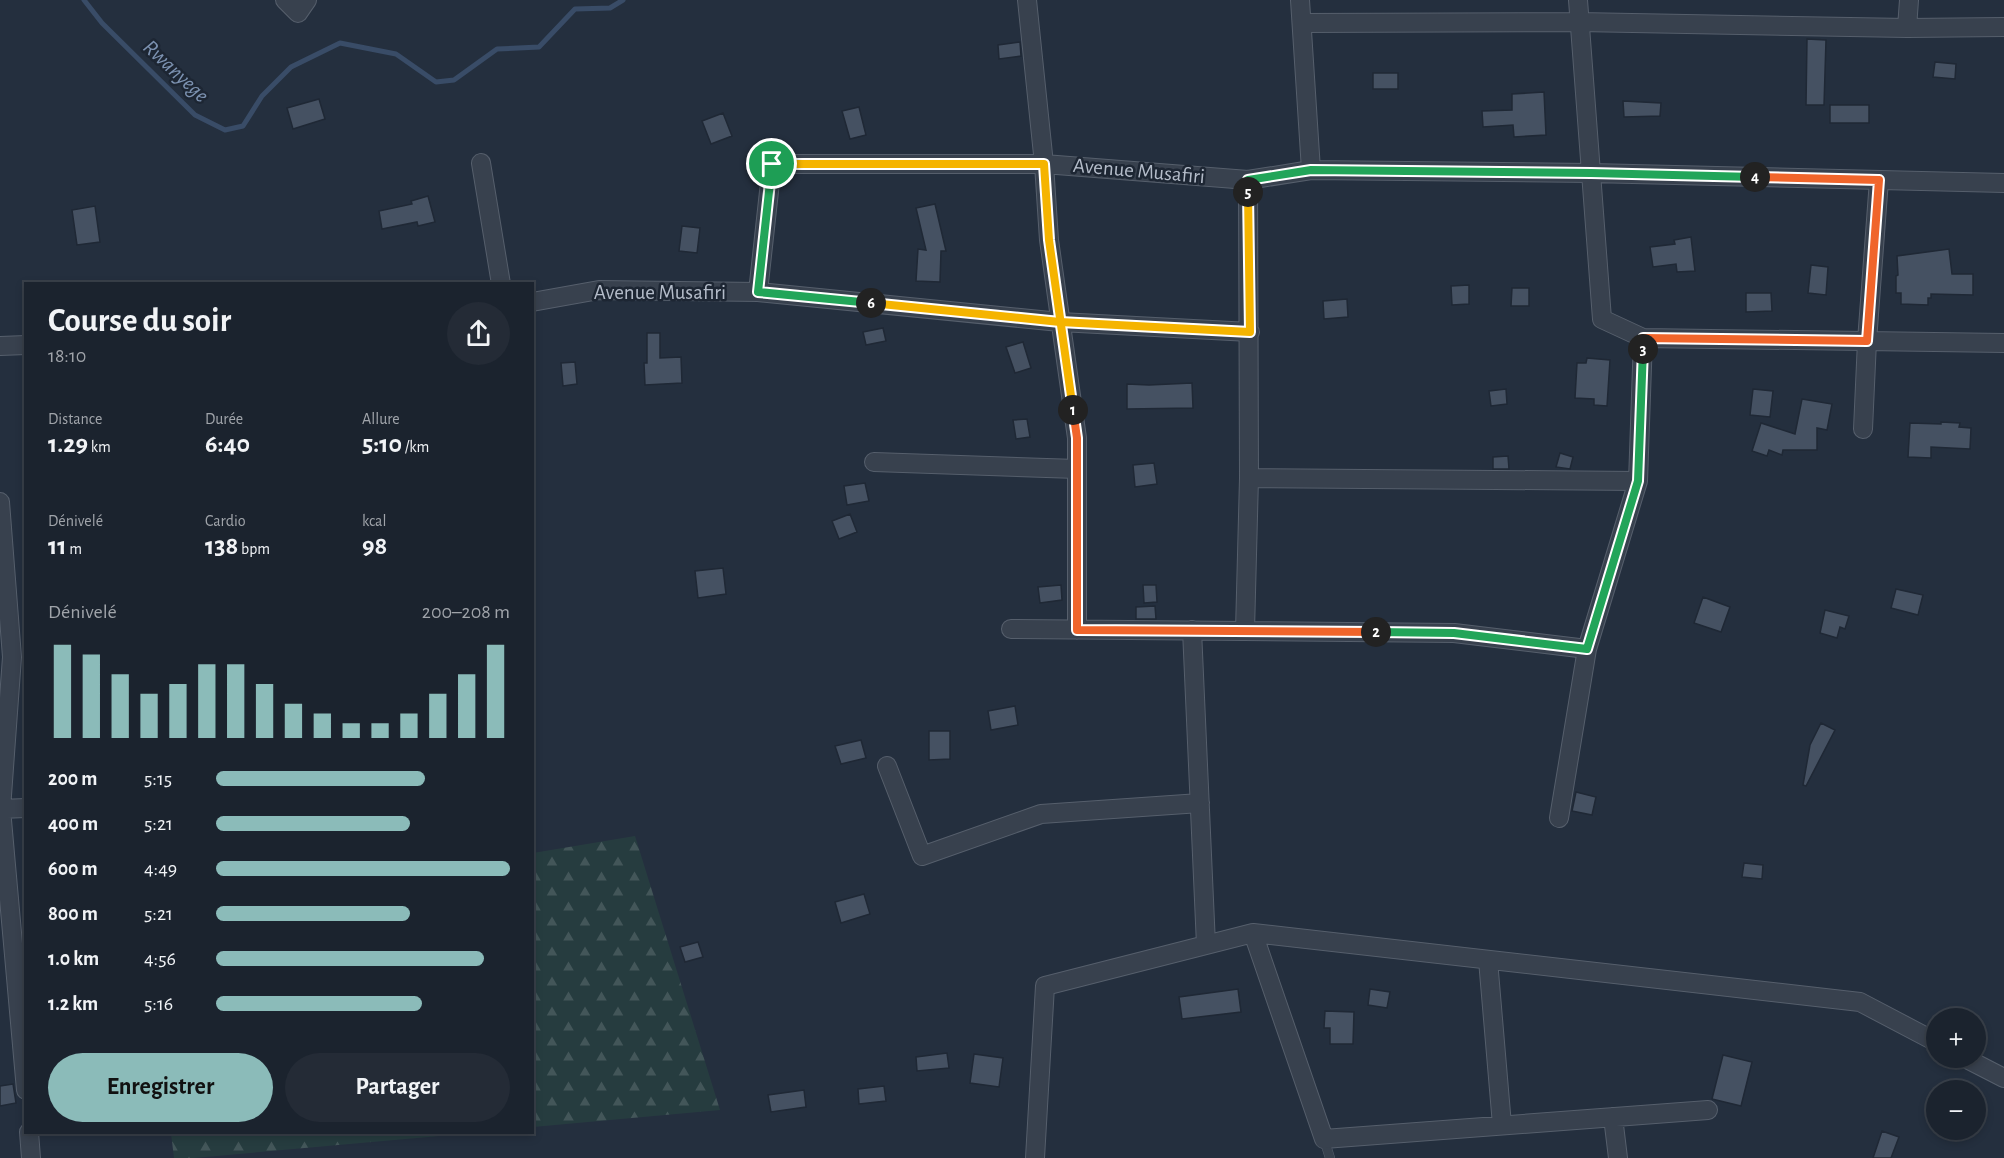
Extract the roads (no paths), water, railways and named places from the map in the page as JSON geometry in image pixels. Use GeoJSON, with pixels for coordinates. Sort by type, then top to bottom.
{"type":"FeatureCollection","features":[{"type":"Feature","properties":{"kind":"street"},"geometry":{"type":"LineString","coordinates":[[285,0],[298,13],[307,0]]}},
{"type":"Feature","properties":{"kind":"street"},"geometry":{"type":"LineString","coordinates":[[1027,0],[1044,164],[1049,240],[1077,438],[1077,630]]}},
{"type":"Feature","properties":{"kind":"street"},"geometry":{"type":"LineString","coordinates":[[1300,0],[1311,170]]}},
{"type":"Feature","properties":{"kind":"street"},"geometry":{"type":"LineString","coordinates":[[1578,0],[1602,320],[1643,338],[2004,342]]}},
{"type":"Feature","properties":{"kind":"street"},"geometry":{"type":"LineString","coordinates":[[1907,28],[1909,0]]}},
{"type":"Feature","properties":{"kind":"street"},"geometry":{"type":"LineString","coordinates":[[1302,23],[1579,22],[1907,28],[2004,27]]}},
{"type":"Feature","properties":{"kind":"street"},"geometry":{"type":"LineString","coordinates":[[481,163],[501,282]]}},
{"type":"Feature","properties":{"kind":"street","name":"Avenue Musafiri"},"geometry":{"type":"LineString","coordinates":[[534,302],[599,290],[758,292],[772,164],[1044,164],[1248,180],[1311,170],[1591,173],[2004,183]]}},
{"type":"Feature","properties":{"kind":"street"},"geometry":{"type":"LineString","coordinates":[[1245,631],[1250,332],[1248,180]]}},
{"type":"Feature","properties":{"kind":"street"},"geometry":{"type":"LineString","coordinates":[[1863,429],[1879,180]]}},
{"type":"Feature","properties":{"kind":"street"},"geometry":{"type":"LineString","coordinates":[[758,292],[1060,322],[1250,332]]}},
{"type":"Feature","properties":{"kind":"street"},"geometry":{"type":"LineString","coordinates":[[1559,818],[1587,649],[1638,481],[1643,338]]}},
{"type":"Feature","properties":{"kind":"street"},"geometry":{"type":"LineString","coordinates":[[0,346],[24,345]]}},
{"type":"Feature","properties":{"kind":"street"},"geometry":{"type":"LineString","coordinates":[[874,462],[1077,469]]}},
{"type":"Feature","properties":{"kind":"street"},"geometry":{"type":"LineString","coordinates":[[1249,478],[1638,481]]}},
{"type":"Feature","properties":{"kind":"street"},"geometry":{"type":"LineString","coordinates":[[0,502],[12,657],[1,809],[24,1068]]}},
{"type":"Feature","properties":{"kind":"street"},"geometry":{"type":"LineString","coordinates":[[1011,629],[1454,633],[1587,649]]}},
{"type":"Feature","properties":{"kind":"street"},"geometry":{"type":"LineString","coordinates":[[1192,630],[1206,945]]}},
{"type":"Feature","properties":{"kind":"street"},"geometry":{"type":"LineString","coordinates":[[888,766],[922,856],[1041,814],[1200,803]]}},
{"type":"Feature","properties":{"kind":"street"},"geometry":{"type":"LineString","coordinates":[[1,809],[24,808]]}},
{"type":"Feature","properties":{"kind":"street"},"geometry":{"type":"LineString","coordinates":[[1252,933],[1324,1139],[1708,1110]]}},
{"type":"Feature","properties":{"kind":"street"},"geometry":{"type":"LineString","coordinates":[[1035,1158],[1045,986],[1252,933],[1860,1002],[1926,1037]]}},
{"type":"Feature","properties":{"kind":"street"},"geometry":{"type":"LineString","coordinates":[[1488,960],[1502,1125]]}},
{"type":"Feature","properties":{"kind":"street"},"geometry":{"type":"LineString","coordinates":[[1984,1068],[2004,1078]]}},
{"type":"Feature","properties":{"kind":"street"},"geometry":{"type":"LineString","coordinates":[[1613,1117],[1618,1158]]}},
{"type":"Feature","properties":{"kind":"street"},"geometry":{"type":"LineString","coordinates":[[29,1134],[31,1158]]}},
{"type":"Feature","properties":{"kind":"lane"},"geometry":{"type":"LineString","coordinates":[[1324,1139],[1330,1158]]}},
{"type":"Feature","properties":{"kind":"waterway","name":"Rwanyege"},"geometry":{"type":"LineString","coordinates":[[84,0],[102,23],[195,115],[225,130],[243,126],[262,96],[291,67],[340,43],[396,54],[436,82],[454,80],[497,49],[539,47],[575,9],[610,8],[623,0]]}}]}
